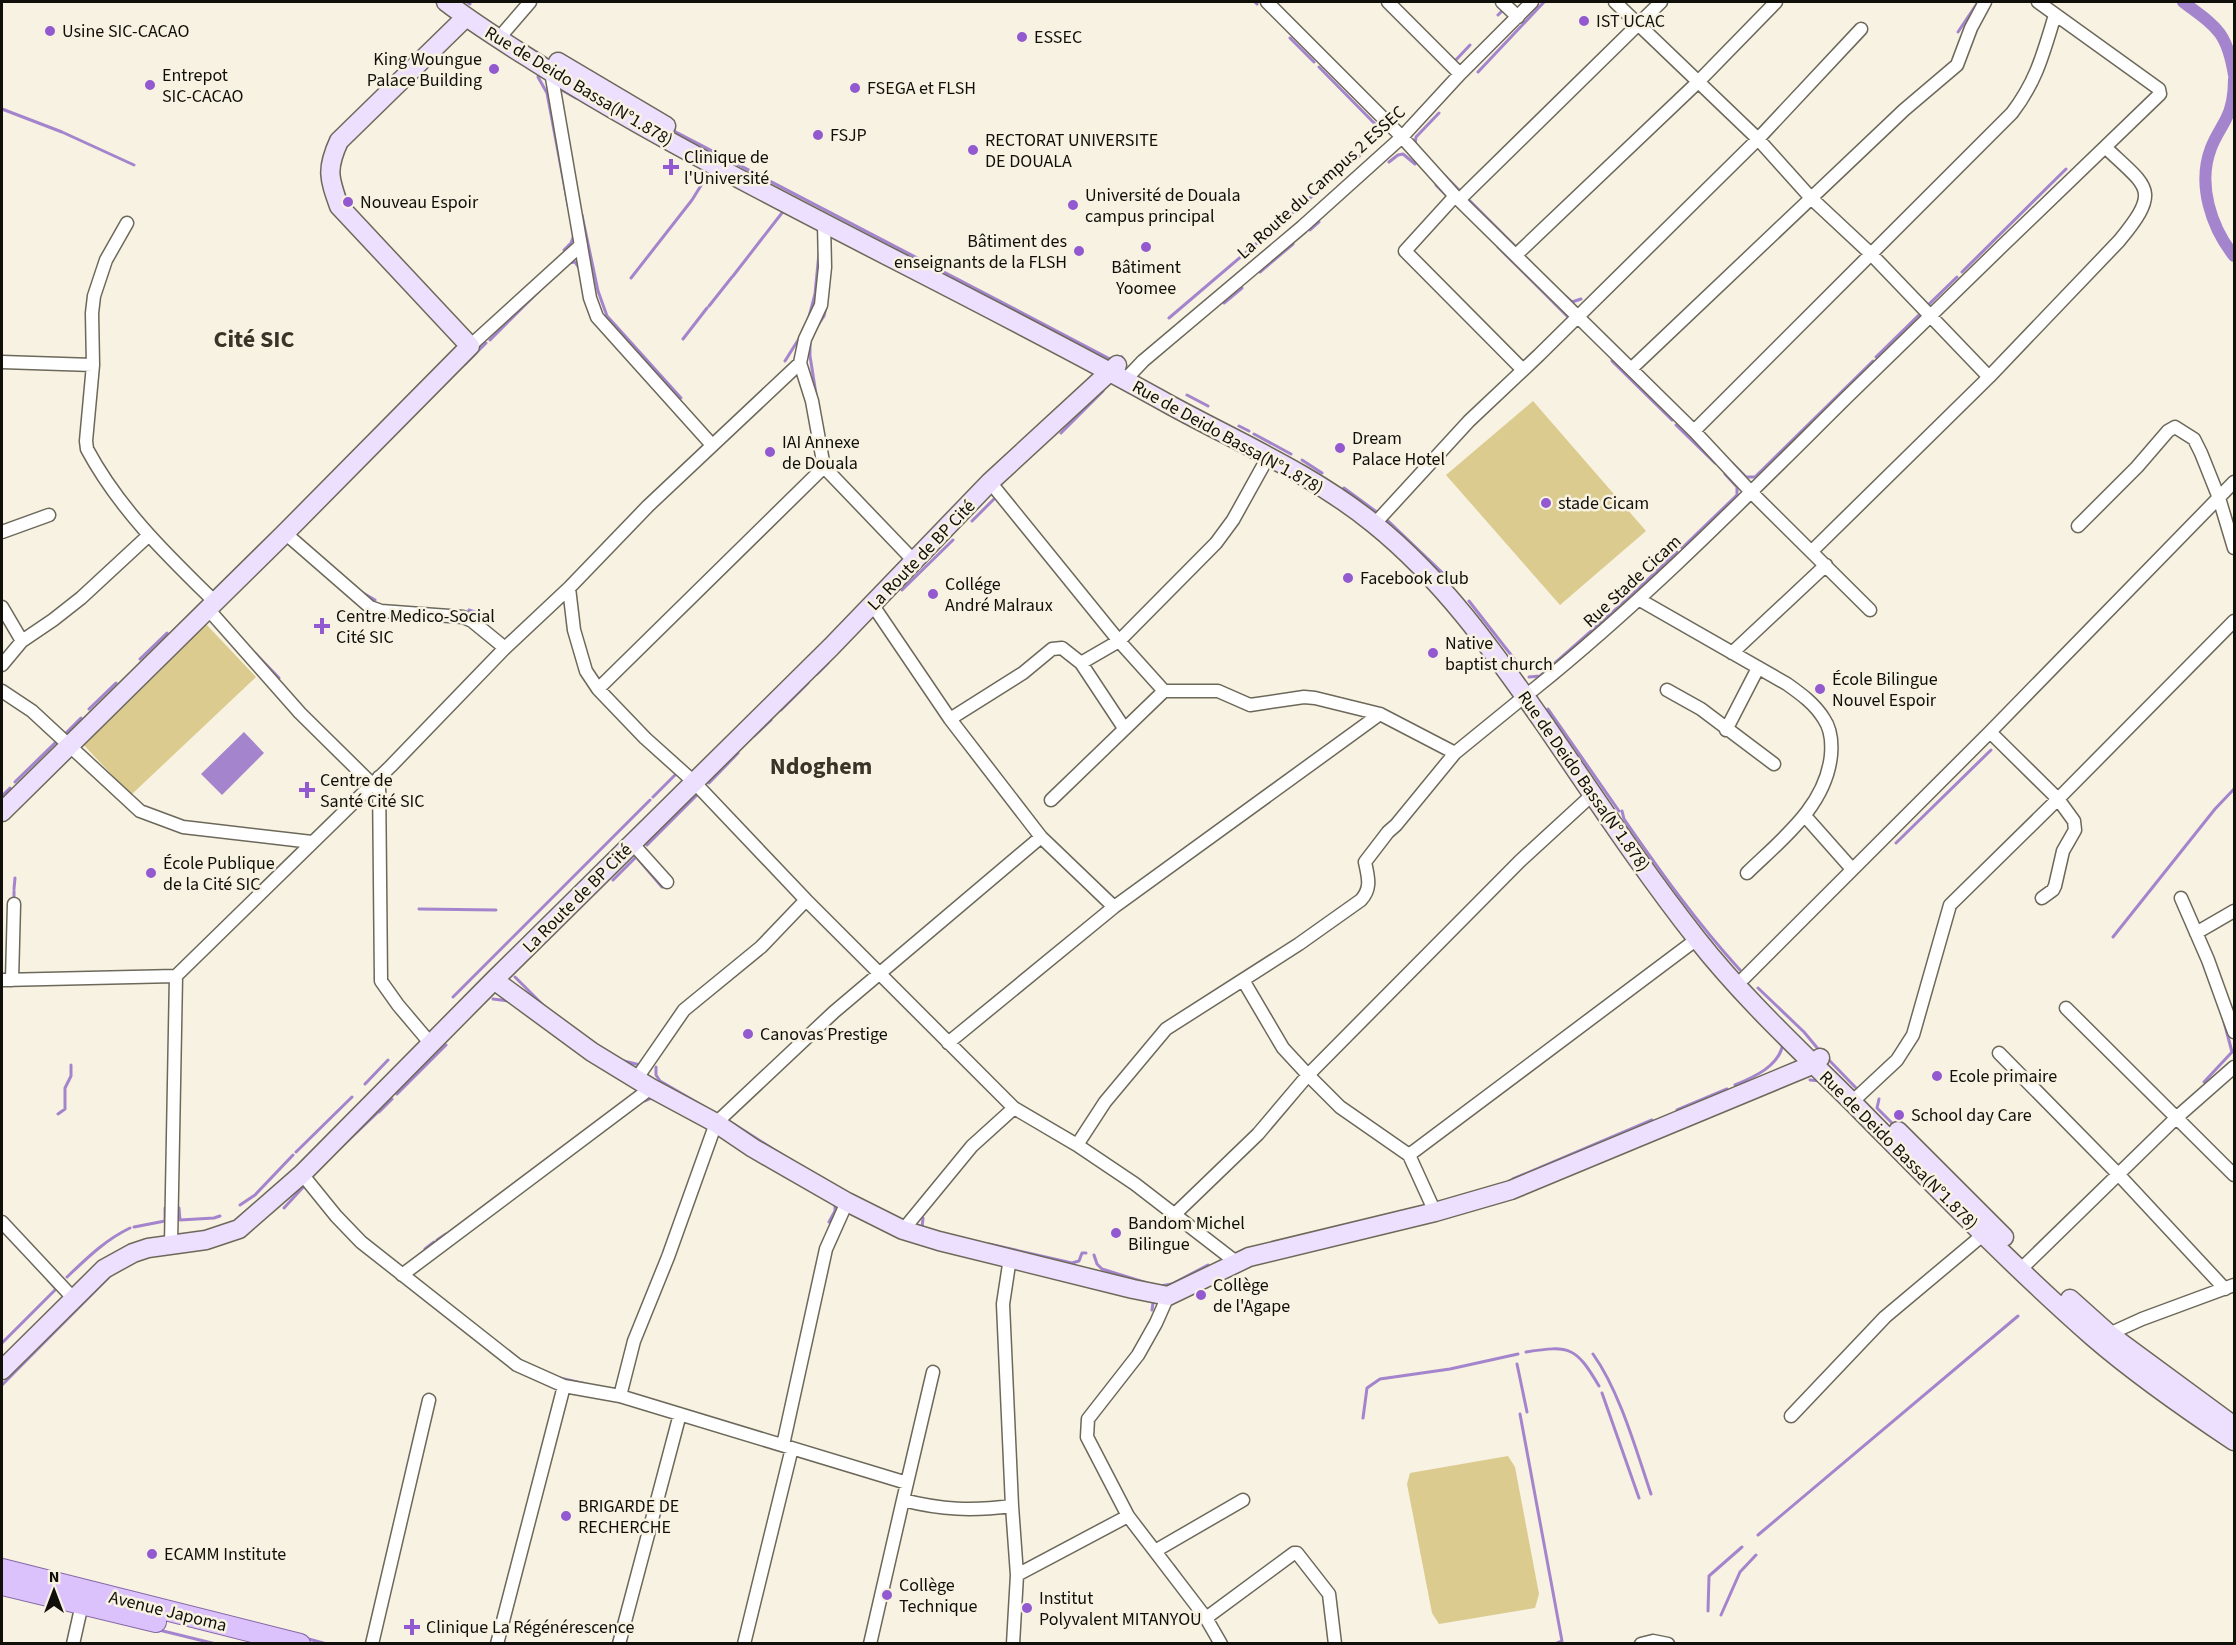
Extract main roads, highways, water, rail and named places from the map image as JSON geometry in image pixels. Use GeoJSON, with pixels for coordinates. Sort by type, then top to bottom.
{"type":"FeatureCollection","features":[{"type":"Feature","properties":{"kind":"main road","name":"Rue de Deido Bassa(N°1.878)"},"geometry":{"type":"LineString","coordinates":[[446,2],[466,9],[551,72],[622,115],[824,223],[1121,372],[1344,502],[1401,547],[1457,604],[1529,693],[1592,795],[1641,857],[1697,939],[1736,985],[1817,1061]]}},
{"type":"Feature","properties":{"kind":"main road"},"geometry":{"type":"LineString","coordinates":[[2,812],[285,533],[470,346],[339,206],[330,181],[331,158],[339,141],[466,9],[667,126],[933,271],[1121,372],[1206,412],[1314,474],[1380,518],[1412,544],[1454,587],[1641,857],[1817,1061],[2025,1266],[2109,1334],[2235,1426]]}},
{"type":"Feature","properties":{"kind":"main road","name":"La Route de BP Cité"},"geometry":{"type":"LineString","coordinates":[[2,1370],[104,1269],[133,1253],[171,1244],[206,1240],[239,1229],[302,1174],[915,561],[990,482],[1121,372]]}},
{"type":"Feature","properties":{"kind":"main road"},"geometry":{"type":"LineString","coordinates":[[494,980],[592,1052],[847,1202],[903,1230],[939,1241],[1168,1296],[1236,1262],[1268,1252],[1491,1197],[1537,1180],[1817,1061]]}},
{"type":"Feature","properties":{"kind":"main road","name":"Rue de Deido Bassa(N°1.878)"},"geometry":{"type":"LineString","coordinates":[[1856,1098],[1984,1234],[2025,1266],[2096,1340],[2235,1441]]}},
{"type":"Feature","properties":{"kind":"main road","name":"Avenue Japoma"},"geometry":{"type":"LineString","coordinates":[[2,1569],[300,1644]]}},
{"type":"Feature","properties":{"kind":"main road","name":"Avenue Japoma"},"geometry":{"type":"LineString","coordinates":[[2,1585],[244,1644]]}},
{"type":"Feature","properties":{"kind":"waterway"},"geometry":{"type":"LineString","coordinates":[[1478,72],[1544,2]]}},
{"type":"Feature","properties":{"kind":"waterway"},"geometry":{"type":"LineString","coordinates":[[1958,32],[1978,2]]}},
{"type":"Feature","properties":{"kind":"waterway"},"geometry":{"type":"LineString","coordinates":[[2183,2],[2219,32],[2228,49],[2234,75]]}},
{"type":"Feature","properties":{"kind":"waterway"},"geometry":{"type":"LineString","coordinates":[[1498,15],[1504,9]]}},
{"type":"Feature","properties":{"kind":"waterway"},"geometry":{"type":"LineString","coordinates":[[1290,38],[1314,62]]}},
{"type":"Feature","properties":{"kind":"waterway"},"geometry":{"type":"LineString","coordinates":[[1453,63],[1470,45]]}},
{"type":"Feature","properties":{"kind":"waterway"},"geometry":{"type":"LineString","coordinates":[[1319,67],[1378,127],[1380,133]]}},
{"type":"Feature","properties":{"kind":"waterway"},"geometry":{"type":"LineString","coordinates":[[539,75],[547,93],[568,205]]}},
{"type":"Feature","properties":{"kind":"waterway"},"geometry":{"type":"LineString","coordinates":[[2234,79],[2230,109],[2211,148],[2205,176],[2213,219],[2234,256]]}},
{"type":"Feature","properties":{"kind":"waterway"},"geometry":{"type":"LineString","coordinates":[[560,90],[576,98]]}},
{"type":"Feature","properties":{"kind":"waterway"},"geometry":{"type":"LineString","coordinates":[[2,109],[62,132],[134,165]]}},
{"type":"Feature","properties":{"kind":"waterway"},"geometry":{"type":"LineString","coordinates":[[1415,144],[1416,137],[1439,113]]}},
{"type":"Feature","properties":{"kind":"waterway"},"geometry":{"type":"LineString","coordinates":[[672,130],[923,261]]}},
{"type":"Feature","properties":{"kind":"waterway"},"geometry":{"type":"LineString","coordinates":[[1169,318],[1365,151]]}},
{"type":"Feature","properties":{"kind":"waterway"},"geometry":{"type":"LineString","coordinates":[[1389,162],[1403,154],[1415,164]]}},
{"type":"Feature","properties":{"kind":"waterway"},"geometry":{"type":"LineString","coordinates":[[1962,272],[2066,169]]}},
{"type":"Feature","properties":{"kind":"waterway"},"geometry":{"type":"LineString","coordinates":[[631,278],[692,200],[710,171]]}},
{"type":"Feature","properties":{"kind":"waterway"},"geometry":{"type":"LineString","coordinates":[[1444,175],[1461,192]]}},
{"type":"Feature","properties":{"kind":"waterway"},"geometry":{"type":"LineString","coordinates":[[1436,185],[1445,194]]}},
{"type":"Feature","properties":{"kind":"waterway"},"geometry":{"type":"LineString","coordinates":[[1467,198],[1518,249]]}},
{"type":"Feature","properties":{"kind":"waterway"},"geometry":{"type":"LineString","coordinates":[[733,276],[785,209]]}},
{"type":"Feature","properties":{"kind":"waterway"},"geometry":{"type":"LineString","coordinates":[[582,215],[598,291],[607,316],[681,398]]}},
{"type":"Feature","properties":{"kind":"waterway"},"geometry":{"type":"LineString","coordinates":[[1310,230],[1319,222]]}},
{"type":"Feature","properties":{"kind":"waterway"},"geometry":{"type":"LineString","coordinates":[[564,250],[571,243],[574,235]]}},
{"type":"Feature","properties":{"kind":"waterway"},"geometry":{"type":"LineString","coordinates":[[1260,272],[1293,244]]}},
{"type":"Feature","properties":{"kind":"waterway"},"geometry":{"type":"LineString","coordinates":[[1498,247],[1569,318]]}},
{"type":"Feature","properties":{"kind":"waterway"},"geometry":{"type":"LineString","coordinates":[[809,317],[815,294],[819,253]]}},
{"type":"Feature","properties":{"kind":"waterway"},"geometry":{"type":"LineString","coordinates":[[568,263],[575,262],[579,268]]}},
{"type":"Feature","properties":{"kind":"waterway"},"geometry":{"type":"LineString","coordinates":[[942,271],[1110,359],[1122,357]]}},
{"type":"Feature","properties":{"kind":"waterway"},"geometry":{"type":"LineString","coordinates":[[709,306],[732,277]]}},
{"type":"Feature","properties":{"kind":"waterway"},"geometry":{"type":"LineString","coordinates":[[1926,307],[1957,277]]}},
{"type":"Feature","properties":{"kind":"waterway"},"geometry":{"type":"LineString","coordinates":[[490,340],[546,284]]}},
{"type":"Feature","properties":{"kind":"waterway"},"geometry":{"type":"LineString","coordinates":[[1224,303],[1242,288]]}},
{"type":"Feature","properties":{"kind":"waterway"},"geometry":{"type":"LineString","coordinates":[[1565,296],[1572,302],[1581,299]]}},
{"type":"Feature","properties":{"kind":"waterway"},"geometry":{"type":"LineString","coordinates":[[818,325],[824,316],[826,307]]}},
{"type":"Feature","properties":{"kind":"waterway"},"geometry":{"type":"LineString","coordinates":[[683,339],[707,308]]}},
{"type":"Feature","properties":{"kind":"waterway"},"geometry":{"type":"LineString","coordinates":[[1876,357],[1922,312]]}},
{"type":"Feature","properties":{"kind":"waterway"},"geometry":{"type":"LineString","coordinates":[[785,361],[800,337]]}},
{"type":"Feature","properties":{"kind":"waterway"},"geometry":{"type":"LineString","coordinates":[[810,341],[816,394]]}},
{"type":"Feature","properties":{"kind":"waterway"},"geometry":{"type":"LineString","coordinates":[[465,364],[486,343]]}},
{"type":"Feature","properties":{"kind":"waterway"},"geometry":{"type":"LineString","coordinates":[[1612,361],[1672,420]]}},
{"type":"Feature","properties":{"kind":"waterway"},"geometry":{"type":"LineString","coordinates":[[1732,463],[1746,477],[1755,477],[1873,361]]}},
{"type":"Feature","properties":{"kind":"waterway"},"geometry":{"type":"LineString","coordinates":[[1061,433],[1103,391]]}},
{"type":"Feature","properties":{"kind":"waterway"},"geometry":{"type":"LineString","coordinates":[[1187,395],[1208,406]]}},
{"type":"Feature","properties":{"kind":"waterway"},"geometry":{"type":"LineString","coordinates":[[1676,425],[1715,463]]}},
{"type":"Feature","properties":{"kind":"waterway"},"geometry":{"type":"LineString","coordinates":[[1239,426],[1249,431]]}},
{"type":"Feature","properties":{"kind":"waterway"},"geometry":{"type":"LineString","coordinates":[[1254,434],[1291,454]]}},
{"type":"Feature","properties":{"kind":"waterway"},"geometry":{"type":"LineString","coordinates":[[1302,460],[1322,473]]}},
{"type":"Feature","properties":{"kind":"waterway"},"geometry":{"type":"LineString","coordinates":[[1682,548],[1737,495],[1737,487],[1725,474]]}},
{"type":"Feature","properties":{"kind":"waterway"},"geometry":{"type":"LineString","coordinates":[[1344,488],[1378,513]]}},
{"type":"Feature","properties":{"kind":"waterway"},"geometry":{"type":"LineString","coordinates":[[972,521],[998,495]]}},
{"type":"Feature","properties":{"kind":"waterway"},"geometry":{"type":"LineString","coordinates":[[1385,518],[1449,579]]}},
{"type":"Feature","properties":{"kind":"waterway"},"geometry":{"type":"LineString","coordinates":[[902,590],[953,540]]}},
{"type":"Feature","properties":{"kind":"waterway"},"geometry":{"type":"LineString","coordinates":[[1529,677],[1540,676],[1677,552]]}},
{"type":"Feature","properties":{"kind":"waterway"},"geometry":{"type":"LineString","coordinates":[[363,593],[375,600]]}},
{"type":"Feature","properties":{"kind":"waterway"},"geometry":{"type":"LineString","coordinates":[[1469,601],[1515,660]]}},
{"type":"Feature","properties":{"kind":"waterway"},"geometry":{"type":"LineString","coordinates":[[469,610],[484,615],[494,622]]}},
{"type":"Feature","properties":{"kind":"waterway"},"geometry":{"type":"LineString","coordinates":[[140,659],[167,633]]}},
{"type":"Feature","properties":{"kind":"waterway"},"geometry":{"type":"LineString","coordinates":[[255,653],[279,678]]}},
{"type":"Feature","properties":{"kind":"waterway"},"geometry":{"type":"LineString","coordinates":[[817,674],[828,663]]}},
{"type":"Feature","properties":{"kind":"waterway"},"geometry":{"type":"LineString","coordinates":[[1553,681],[1559,676]]}},
{"type":"Feature","properties":{"kind":"waterway"},"geometry":{"type":"LineString","coordinates":[[89,709],[116,683]]}},
{"type":"Feature","properties":{"kind":"waterway"},"geometry":{"type":"LineString","coordinates":[[781,710],[808,683]]}},
{"type":"Feature","properties":{"kind":"waterway"},"geometry":{"type":"LineString","coordinates":[[1548,709],[1619,811]]}},
{"type":"Feature","properties":{"kind":"waterway"},"geometry":{"type":"LineString","coordinates":[[63,736],[81,718]]}},
{"type":"Feature","properties":{"kind":"waterway"},"geometry":{"type":"LineString","coordinates":[[754,736],[771,720]]}},
{"type":"Feature","properties":{"kind":"waterway"},"geometry":{"type":"LineString","coordinates":[[15,782],[58,740]]}},
{"type":"Feature","properties":{"kind":"waterway"},"geometry":{"type":"LineString","coordinates":[[1896,843],[1991,750]]}},
{"type":"Feature","properties":{"kind":"waterway"},"geometry":{"type":"LineString","coordinates":[[709,783],[738,753]]}},
{"type":"Feature","properties":{"kind":"waterway"},"geometry":{"type":"LineString","coordinates":[[653,797],[678,772]]}},
{"type":"Feature","properties":{"kind":"waterway"},"geometry":{"type":"LineString","coordinates":[[2,796],[10,788]]}},
{"type":"Feature","properties":{"kind":"waterway"},"geometry":{"type":"LineString","coordinates":[[2113,937],[2215,809],[2234,789]]}},
{"type":"Feature","properties":{"kind":"waterway"},"geometry":{"type":"LineString","coordinates":[[647,845],[699,793]]}},
{"type":"Feature","properties":{"kind":"waterway"},"geometry":{"type":"LineString","coordinates":[[453,997],[650,800]]}},
{"type":"Feature","properties":{"kind":"waterway"},"geometry":{"type":"LineString","coordinates":[[1622,811],[1624,819],[1679,896],[1740,970]]}},
{"type":"Feature","properties":{"kind":"waterway"},"geometry":{"type":"LineString","coordinates":[[613,880],[639,854]]}},
{"type":"Feature","properties":{"kind":"waterway"},"geometry":{"type":"LineString","coordinates":[[638,859],[662,887]]}},
{"type":"Feature","properties":{"kind":"waterway"},"geometry":{"type":"LineString","coordinates":[[14,889],[15,878]]}},
{"type":"Feature","properties":{"kind":"waterway"},"geometry":{"type":"LineString","coordinates":[[14,891],[14,901]]}},
{"type":"Feature","properties":{"kind":"waterway"},"geometry":{"type":"LineString","coordinates":[[419,909],[496,910]]}},
{"type":"Feature","properties":{"kind":"waterway"},"geometry":{"type":"LineString","coordinates":[[515,977],[544,1006]]}},
{"type":"Feature","properties":{"kind":"waterway"},"geometry":{"type":"LineString","coordinates":[[1758,988],[1804,1032],[1819,1050]]}},
{"type":"Feature","properties":{"kind":"waterway"},"geometry":{"type":"LineString","coordinates":[[493,999],[509,1001]]}},
{"type":"Feature","properties":{"kind":"waterway"},"geometry":{"type":"LineString","coordinates":[[2204,1082],[2232,1052],[2223,1018]]}},
{"type":"Feature","properties":{"kind":"waterway"},"geometry":{"type":"LineString","coordinates":[[1735,1085],[1772,1064],[1781,1051],[1783,1043]]}},
{"type":"Feature","properties":{"kind":"waterway"},"geometry":{"type":"LineString","coordinates":[[397,1094],[446,1045]]}},
{"type":"Feature","properties":{"kind":"waterway"},"geometry":{"type":"LineString","coordinates":[[1828,1059],[1858,1090]]}},
{"type":"Feature","properties":{"kind":"waterway"},"geometry":{"type":"LineString","coordinates":[[365,1084],[388,1060]]}},
{"type":"Feature","properties":{"kind":"waterway"},"geometry":{"type":"LineString","coordinates":[[624,1061],[640,1065]]}},
{"type":"Feature","properties":{"kind":"waterway"},"geometry":{"type":"LineString","coordinates":[[58,1114],[65,1109],[65,1088],[71,1076],[71,1065]]}},
{"type":"Feature","properties":{"kind":"waterway"},"geometry":{"type":"LineString","coordinates":[[656,1067],[656,1075],[660,1081],[717,1114]]}},
{"type":"Feature","properties":{"kind":"waterway"},"geometry":{"type":"LineString","coordinates":[[1810,1080],[1821,1081]]}},
{"type":"Feature","properties":{"kind":"waterway"},"geometry":{"type":"LineString","coordinates":[[1677,1110],[1727,1089]]}},
{"type":"Feature","properties":{"kind":"waterway"},"geometry":{"type":"LineString","coordinates":[[296,1152],[352,1097]]}},
{"type":"Feature","properties":{"kind":"waterway"},"geometry":{"type":"LineString","coordinates":[[645,1101],[654,1097]]}},
{"type":"Feature","properties":{"kind":"waterway"},"geometry":{"type":"LineString","coordinates":[[379,1112],[392,1099]]}},
{"type":"Feature","properties":{"kind":"waterway"},"geometry":{"type":"LineString","coordinates":[[1879,1099],[1877,1108],[1895,1126]]}},
{"type":"Feature","properties":{"kind":"waterway"},"geometry":{"type":"LineString","coordinates":[[335,1153],[377,1113]]}},
{"type":"Feature","properties":{"kind":"waterway"},"geometry":{"type":"LineString","coordinates":[[1513,1179],[1652,1120]]}},
{"type":"Feature","properties":{"kind":"waterway"},"geometry":{"type":"LineString","coordinates":[[732,1123],[800,1166]]}},
{"type":"Feature","properties":{"kind":"waterway"},"geometry":{"type":"LineString","coordinates":[[240,1205],[255,1195],[293,1155]]}},
{"type":"Feature","properties":{"kind":"waterway"},"geometry":{"type":"LineString","coordinates":[[284,1208],[306,1184]]}},
{"type":"Feature","properties":{"kind":"waterway"},"geometry":{"type":"LineString","coordinates":[[829,1222],[835,1211],[835,1204]]}},
{"type":"Feature","properties":{"kind":"waterway"},"geometry":{"type":"LineString","coordinates":[[134,1227],[165,1221],[165,1208]]}},
{"type":"Feature","properties":{"kind":"waterway"},"geometry":{"type":"LineString","coordinates":[[179,1208],[180,1220],[220,1216]]}},
{"type":"Feature","properties":{"kind":"waterway"},"geometry":{"type":"LineString","coordinates":[[922,1228],[923,1218]]}},
{"type":"Feature","properties":{"kind":"waterway"},"geometry":{"type":"LineString","coordinates":[[67,1277],[104,1244],[130,1228]]}},
{"type":"Feature","properties":{"kind":"waterway"},"geometry":{"type":"LineString","coordinates":[[2,1231],[21,1251]]}},
{"type":"Feature","properties":{"kind":"waterway"},"geometry":{"type":"LineString","coordinates":[[437,1240],[446,1234]]}},
{"type":"Feature","properties":{"kind":"waterway"},"geometry":{"type":"LineString","coordinates":[[425,1249],[434,1242]]}},
{"type":"Feature","properties":{"kind":"waterway"},"geometry":{"type":"LineString","coordinates":[[989,1244],[1072,1263],[1079,1261],[1082,1253],[1086,1253]]}},
{"type":"Feature","properties":{"kind":"waterway"},"geometry":{"type":"LineString","coordinates":[[1094,1255],[1097,1264],[1102,1269],[1147,1283]]}},
{"type":"Feature","properties":{"kind":"waterway"},"geometry":{"type":"LineString","coordinates":[[1160,1286],[1172,1284],[1208,1265]]}},
{"type":"Feature","properties":{"kind":"waterway"},"geometry":{"type":"LineString","coordinates":[[2,1385],[112,1274]]}},
{"type":"Feature","properties":{"kind":"waterway"},"geometry":{"type":"LineString","coordinates":[[2,1343],[56,1289],[48,1280]]}},
{"type":"Feature","properties":{"kind":"waterway"},"geometry":{"type":"LineString","coordinates":[[1151,1300],[1152,1310]]}},
{"type":"Feature","properties":{"kind":"waterway"},"geometry":{"type":"LineString","coordinates":[[1758,1535],[2018,1316]]}},
{"type":"Feature","properties":{"kind":"waterway"},"geometry":{"type":"LineString","coordinates":[[1526,1352],[1553,1349],[1570,1352],[1584,1363],[1599,1386]]}},
{"type":"Feature","properties":{"kind":"waterway"},"geometry":{"type":"LineString","coordinates":[[1363,1418],[1367,1388],[1380,1379],[1450,1369],[1518,1354]]}},
{"type":"Feature","properties":{"kind":"waterway"},"geometry":{"type":"LineString","coordinates":[[1593,1354],[1603,1369],[1619,1403],[1651,1494]]}},
{"type":"Feature","properties":{"kind":"waterway"},"geometry":{"type":"LineString","coordinates":[[1517,1364],[1527,1412]]}},
{"type":"Feature","properties":{"kind":"waterway"},"geometry":{"type":"LineString","coordinates":[[560,1378],[586,1384]]}},
{"type":"Feature","properties":{"kind":"waterway"},"geometry":{"type":"LineString","coordinates":[[1602,1393],[1639,1498]]}},
{"type":"Feature","properties":{"kind":"waterway"},"geometry":{"type":"LineString","coordinates":[[1520,1414],[1562,1641],[1555,1644]]}},
{"type":"Feature","properties":{"kind":"waterway"},"geometry":{"type":"LineString","coordinates":[[1708,1611],[1709,1576],[1742,1547]]}},
{"type":"Feature","properties":{"kind":"waterway"},"geometry":{"type":"LineString","coordinates":[[1721,1615],[1740,1572],[1756,1555]]}},
{"type":"Feature","properties":{"kind":"waterway"},"geometry":{"type":"LineString","coordinates":[[1174,1566],[1183,1579]]}},
{"type":"Feature","properties":{"kind":"waterway"},"geometry":{"type":"LineString","coordinates":[[159,1630],[216,1644]]}},
{"type":"Feature","properties":{"kind":"waterway"},"geometry":{"type":"LineString","coordinates":[[305,1638],[327,1644]]}},
{"type":"Feature","properties":{"kind":"place","name":"IST UCAC"},"geometry":{"type":"Point","coordinates":[1584,21]}},
{"type":"Feature","properties":{"kind":"place","name":"Usine SIC-CACAO"},"geometry":{"type":"Point","coordinates":[50,31]}},
{"type":"Feature","properties":{"kind":"place","name":"ESSEC"},"geometry":{"type":"Point","coordinates":[1022,37]}},
{"type":"Feature","properties":{"kind":"place","name":"King Woungue Palace Building"},"geometry":{"type":"Point","coordinates":[494,69]}},
{"type":"Feature","properties":{"kind":"place","name":"Entrepot SIC-CACAO"},"geometry":{"type":"Point","coordinates":[150,85]}},
{"type":"Feature","properties":{"kind":"place","name":"FSEGA et FLSH"},"geometry":{"type":"Point","coordinates":[855,88]}},
{"type":"Feature","properties":{"kind":"place","name":"FSJP"},"geometry":{"type":"Point","coordinates":[818,135]}},
{"type":"Feature","properties":{"kind":"place","name":"RECTORAT UNIVERSITE DE DOUALA"},"geometry":{"type":"Point","coordinates":[973,150]}},
{"type":"Feature","properties":{"kind":"place","name":"Clinique de l'Université"},"geometry":{"type":"Point","coordinates":[671,167]}},
{"type":"Feature","properties":{"kind":"place","name":"Nouveau Espoir"},"geometry":{"type":"Point","coordinates":[348,202]}},
{"type":"Feature","properties":{"kind":"place","name":"Université de Douala campus principal"},"geometry":{"type":"Point","coordinates":[1073,205]}},
{"type":"Feature","properties":{"kind":"place","name":"Bâtiment Yoomee"},"geometry":{"type":"Point","coordinates":[1146,247]}},
{"type":"Feature","properties":{"kind":"place","name":"Bâtiment des enseignants de la FLSH"},"geometry":{"type":"Point","coordinates":[1079,251]}},
{"type":"Feature","properties":{"kind":"place","name":"Dream Palace Hotel"},"geometry":{"type":"Point","coordinates":[1340,448]}},
{"type":"Feature","properties":{"kind":"place","name":"IAI Annexe de Douala"},"geometry":{"type":"Point","coordinates":[770,452]}},
{"type":"Feature","properties":{"kind":"place","name":"stade Cicam"},"geometry":{"type":"Point","coordinates":[1546,503]}},
{"type":"Feature","properties":{"kind":"place","name":"Facebook club"},"geometry":{"type":"Point","coordinates":[1348,578]}},
{"type":"Feature","properties":{"kind":"place","name":"Collége André Malraux"},"geometry":{"type":"Point","coordinates":[933,594]}},
{"type":"Feature","properties":{"kind":"place","name":"Centre Medico-Social Cité SIC"},"geometry":{"type":"Point","coordinates":[322,626]}},
{"type":"Feature","properties":{"kind":"place","name":"Native baptist church"},"geometry":{"type":"Point","coordinates":[1433,653]}},
{"type":"Feature","properties":{"kind":"place","name":"École Bilingue Nouvel Espoir"},"geometry":{"type":"Point","coordinates":[1820,689]}},
{"type":"Feature","properties":{"kind":"place","name":"Centre de Santé Cité SIC"},"geometry":{"type":"Point","coordinates":[307,790]}},
{"type":"Feature","properties":{"kind":"place","name":"École Publique de la Cité SIC"},"geometry":{"type":"Point","coordinates":[151,873]}},
{"type":"Feature","properties":{"kind":"place","name":"Canovas Prestige"},"geometry":{"type":"Point","coordinates":[748,1034]}},
{"type":"Feature","properties":{"kind":"place","name":"Ecole primaire"},"geometry":{"type":"Point","coordinates":[1937,1076]}},
{"type":"Feature","properties":{"kind":"place","name":"School day Care"},"geometry":{"type":"Point","coordinates":[1899,1115]}},
{"type":"Feature","properties":{"kind":"place","name":"Bandom Michel Bilingue"},"geometry":{"type":"Point","coordinates":[1116,1233]}},
{"type":"Feature","properties":{"kind":"place","name":"Collège de l'Agape"},"geometry":{"type":"Point","coordinates":[1201,1295]}},
{"type":"Feature","properties":{"kind":"place","name":"BRIGARDE DE RECHERCHE"},"geometry":{"type":"Point","coordinates":[566,1516]}},
{"type":"Feature","properties":{"kind":"place","name":"ECAMM Institute"},"geometry":{"type":"Point","coordinates":[152,1554]}},
{"type":"Feature","properties":{"kind":"place","name":"Collège Technique"},"geometry":{"type":"Point","coordinates":[887,1595]}},
{"type":"Feature","properties":{"kind":"place","name":"Institut Polyvalent MITANYOU"},"geometry":{"type":"Point","coordinates":[1027,1608]}},
{"type":"Feature","properties":{"kind":"place","name":"Clinique La Régénérescence"},"geometry":{"type":"Point","coordinates":[412,1627]}},
{"type":"Feature","properties":{"kind":"district","name":"Cité SIC"},"geometry":{"type":"Point","coordinates":[254,339]}},
{"type":"Feature","properties":{"kind":"district","name":"Ndoghem"},"geometry":{"type":"Point","coordinates":[821,766]}}]}
